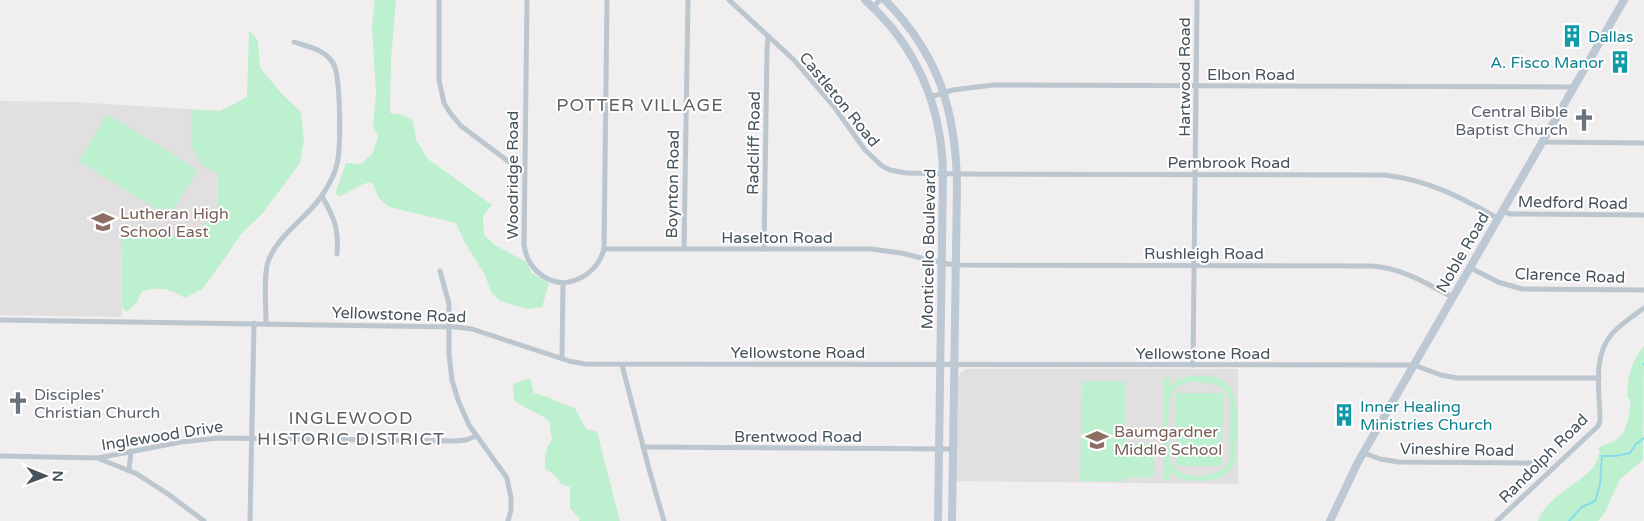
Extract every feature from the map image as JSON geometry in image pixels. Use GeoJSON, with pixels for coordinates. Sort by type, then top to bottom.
{"type":"FeatureCollection","features":[{"type":"Feature","properties":{"kind":"main road","name":"Monticello Boulevard"},"geometry":{"type":"LineString","coordinates":[[865,0],[894,29],[922,73],[930,96],[950,174],[949,264],[955,365],[952,521]]}},
{"type":"Feature","properties":{"kind":"main road","name":"Monticello Boulevard"},"geometry":{"type":"LineString","coordinates":[[885,0],[911,30],[936,72],[944,92],[953,130],[950,174],[949,264],[941,365],[938,521]]}},
{"type":"Feature","properties":{"kind":"main road","name":"Noble Road"},"geometry":{"type":"LineString","coordinates":[[1330,521],[1343,491],[1364,452],[1624,0]]}},
{"type":"Feature","properties":{"kind":"street"},"geometry":{"type":"LineString","coordinates":[[440,0],[439,80],[444,102],[461,126],[524,173]]}},
{"type":"Feature","properties":{"kind":"street","name":"Woodridge Road"},"geometry":{"type":"LineString","coordinates":[[527,0],[523,233],[526,256],[532,266],[540,274],[552,281],[563,283]]}},
{"type":"Feature","properties":{"kind":"street"},"geometry":{"type":"LineString","coordinates":[[562,358],[563,283],[576,280],[587,274],[597,264],[604,248],[607,0]]}},
{"type":"Feature","properties":{"kind":"street","name":"Boynton Road"},"geometry":{"type":"LineString","coordinates":[[684,249],[688,0]]}},
{"type":"Feature","properties":{"kind":"street","name":"Castleton Road"},"geometry":{"type":"LineString","coordinates":[[729,0],[794,60],[835,108],[864,150],[877,162],[890,170],[899,172],[950,174]]}},
{"type":"Feature","properties":{"kind":"street"},"geometry":{"type":"LineString","coordinates":[[873,7],[880,0]]}},
{"type":"Feature","properties":{"kind":"street","name":"Hartwood Road"},"geometry":{"type":"LineString","coordinates":[[1193,365],[1197,0]]}},
{"type":"Feature","properties":{"kind":"street","name":"Radcliff Road"},"geometry":{"type":"LineString","coordinates":[[764,249],[768,37]]}},
{"type":"Feature","properties":{"kind":"street"},"geometry":{"type":"LineString","coordinates":[[266,323],[266,275],[269,259],[281,241],[322,196],[334,175],[338,154],[337,70],[322,51],[294,42]]}},
{"type":"Feature","properties":{"kind":"street","name":"Elbon Road"},"geometry":{"type":"LineString","coordinates":[[930,96],[944,92],[993,85],[1573,88]]}},
{"type":"Feature","properties":{"kind":"street"},"geometry":{"type":"LineString","coordinates":[[1542,142],[1644,143]]}},
{"type":"Feature","properties":{"kind":"street","name":"Pembrook Road"},"geometry":{"type":"LineString","coordinates":[[950,174],[1391,176],[1422,182],[1447,191],[1499,215]]}},
{"type":"Feature","properties":{"kind":"street"},"geometry":{"type":"LineString","coordinates":[[322,196],[334,219],[338,232],[337,254]]}},
{"type":"Feature","properties":{"kind":"street","name":"Medford Road"},"geometry":{"type":"LineString","coordinates":[[1499,215],[1644,215]]}},
{"type":"Feature","properties":{"kind":"street","name":"Haselton Road"},"geometry":{"type":"LineString","coordinates":[[604,248],[878,250],[903,253],[949,264]]}},
{"type":"Feature","properties":{"kind":"street","name":"Rushleigh Road"},"geometry":{"type":"LineString","coordinates":[[949,264],[1383,268],[1411,275],[1452,297]]}},
{"type":"Feature","properties":{"kind":"street","name":"Clarence Road"},"geometry":{"type":"LineString","coordinates":[[1469,267],[1503,284],[1522,289],[1644,290]]}},
{"type":"Feature","properties":{"kind":"street"},"geometry":{"type":"LineString","coordinates":[[440,271],[449,298],[449,361],[452,380],[458,400],[476,436],[499,464],[507,478],[511,504],[508,521]]}},
{"type":"Feature","properties":{"kind":"street","name":"Randolph Road"},"geometry":{"type":"LineString","coordinates":[[1497,521],[1599,424],[1601,354],[1608,338],[1620,326],[1644,308]]}},
{"type":"Feature","properties":{"kind":"street","name":"Yellowstone Road"},"geometry":{"type":"LineString","coordinates":[[0,320],[449,326],[472,329],[585,364],[1414,365],[1441,375],[1457,378],[1599,378]]}},
{"type":"Feature","properties":{"kind":"street"},"geometry":{"type":"LineString","coordinates":[[250,521],[254,323]]}},
{"type":"Feature","properties":{"kind":"street"},"geometry":{"type":"LineString","coordinates":[[622,365],[664,521]]}},
{"type":"Feature","properties":{"kind":"street","name":"Inglewood Drive"},"geometry":{"type":"LineString","coordinates":[[0,456],[98,458],[199,440],[252,437],[456,441],[476,436]]}},
{"type":"Feature","properties":{"kind":"street","name":"Brentwood Road"},"geometry":{"type":"LineString","coordinates":[[643,447],[953,449]]}},
{"type":"Feature","properties":{"kind":"street"},"geometry":{"type":"LineString","coordinates":[[129,470],[131,451]]}},
{"type":"Feature","properties":{"kind":"street","name":"Vineshire Road"},"geometry":{"type":"LineString","coordinates":[[1364,452],[1380,459],[1399,462],[1531,462],[1542,464],[1550,470]]}},
{"type":"Feature","properties":{"kind":"street"},"geometry":{"type":"LineString","coordinates":[[98,458],[129,470],[154,484],[204,521]]}},
{"type":"Feature","properties":{"kind":"shaded area","name":"Lutheran High School East"},"geometry":{"type":"Polygon","coordinates":[[[0,101],[74,102],[220,111],[217,208],[196,236],[121,235],[122,317],[0,315],[0,101]]]}},
{"type":"Feature","properties":{"kind":"shaded area","name":"Baumgardner Middle School"},"geometry":{"type":"Polygon","coordinates":[[[966,369],[1238,369],[1238,484],[956,481],[958,380],[960,373],[966,369]]]}},
{"type":"Feature","properties":{"kind":"green space"},"geometry":{"type":"Polygon","coordinates":[[[375,0],[396,0],[391,59],[390,113],[403,115],[413,121],[416,140],[428,159],[492,205],[483,216],[484,235],[495,245],[526,262],[532,273],[549,283],[542,307],[528,309],[500,301],[491,292],[485,275],[465,243],[456,223],[389,207],[379,198],[372,182],[363,184],[340,196],[335,194],[346,163],[361,164],[373,153],[378,137],[373,126],[376,93],[372,26],[375,0]]]}},
{"type":"Feature","properties":{"kind":"green space"},"geometry":{"type":"Polygon","coordinates":[[[249,30],[258,41],[260,68],[282,94],[301,112],[304,140],[300,163],[262,214],[241,234],[202,289],[185,298],[164,289],[142,291],[137,302],[127,312],[122,307],[121,235],[196,236],[217,208],[218,173],[201,165],[191,145],[191,110],[220,111],[247,97],[249,30]]]}},
{"type":"Feature","properties":{"kind":"green space"},"geometry":{"type":"Polygon","coordinates":[[[107,114],[198,170],[169,217],[79,161],[107,114]]]}},
{"type":"Feature","properties":{"kind":"green space"},"geometry":{"type":"Polygon","coordinates":[[[1644,346],[1643,460],[1620,479],[1604,514],[1598,521],[1538,521],[1547,506],[1554,499],[1593,467],[1600,451],[1598,449],[1616,440],[1623,432],[1628,421],[1630,409],[1630,398],[1628,398],[1629,377],[1636,357],[1644,346]]]}},
{"type":"Feature","properties":{"kind":"green space"},"geometry":{"type":"Polygon","coordinates":[[[1189,376],[1216,377],[1225,382],[1231,390],[1237,410],[1236,454],[1232,468],[1224,476],[1212,480],[1194,481],[1179,478],[1169,471],[1169,480],[1163,480],[1163,378],[1169,377],[1169,386],[1178,379],[1189,376]],[[1189,382],[1176,388],[1171,395],[1169,409],[1168,431],[1173,466],[1184,473],[1199,476],[1214,474],[1220,471],[1225,467],[1230,457],[1230,402],[1228,395],[1224,389],[1205,382],[1189,382]]]}},
{"type":"Feature","properties":{"kind":"green space"},"geometry":{"type":"Polygon","coordinates":[[[530,378],[534,393],[575,408],[586,429],[597,432],[620,521],[579,521],[580,519],[570,508],[570,487],[561,484],[555,475],[545,469],[545,457],[552,440],[549,421],[514,400],[513,384],[530,378]]]}},
{"type":"Feature","properties":{"kind":"green space"},"geometry":{"type":"Polygon","coordinates":[[[1082,381],[1126,381],[1125,449],[1135,444],[1154,443],[1154,474],[1150,478],[1125,477],[1125,481],[1080,481],[1082,381]]]}},
{"type":"Feature","properties":{"kind":"green space"},"geometry":{"type":"Polygon","coordinates":[[[1176,393],[1223,393],[1222,466],[1175,466],[1176,393]]]}},
{"type":"Feature","properties":{"kind":"waterway"},"geometry":{"type":"LineString","coordinates":[[1569,521],[1582,507],[1595,501],[1600,485],[1602,456],[1630,453],[1636,444],[1644,438]]}},
{"type":"Feature","properties":{"kind":"place","name":"Dallas"},"geometry":{"type":"Point","coordinates":[1572,36]}},
{"type":"Feature","properties":{"kind":"place","name":"A. Fisco Manor"},"geometry":{"type":"Point","coordinates":[1620,62]}},
{"type":"Feature","properties":{"kind":"place","name":"Central Bible Baptist Church"},"geometry":{"type":"Point","coordinates":[1584,120]}},
{"type":"Feature","properties":{"kind":"place","name":"Lutheran High School East"},"geometry":{"type":"Point","coordinates":[103,222]}},
{"type":"Feature","properties":{"kind":"place","name":"Disciples' Christian Church"},"geometry":{"type":"Point","coordinates":[18,403]}},
{"type":"Feature","properties":{"kind":"place","name":"Inner Healing Ministries Church"},"geometry":{"type":"Point","coordinates":[1344,415]}},
{"type":"Feature","properties":{"kind":"place","name":"Baumgardner Middle School"},"geometry":{"type":"Point","coordinates":[1097,440]}},
{"type":"Feature","properties":{"kind":"district","name":"POTTER VILLAGE"},"geometry":{"type":"Point","coordinates":[640,105]}},
{"type":"Feature","properties":{"kind":"district","name":"INGLEWOOD HISTORIC DISTRICT"},"geometry":{"type":"Point","coordinates":[351,428]}}]}
